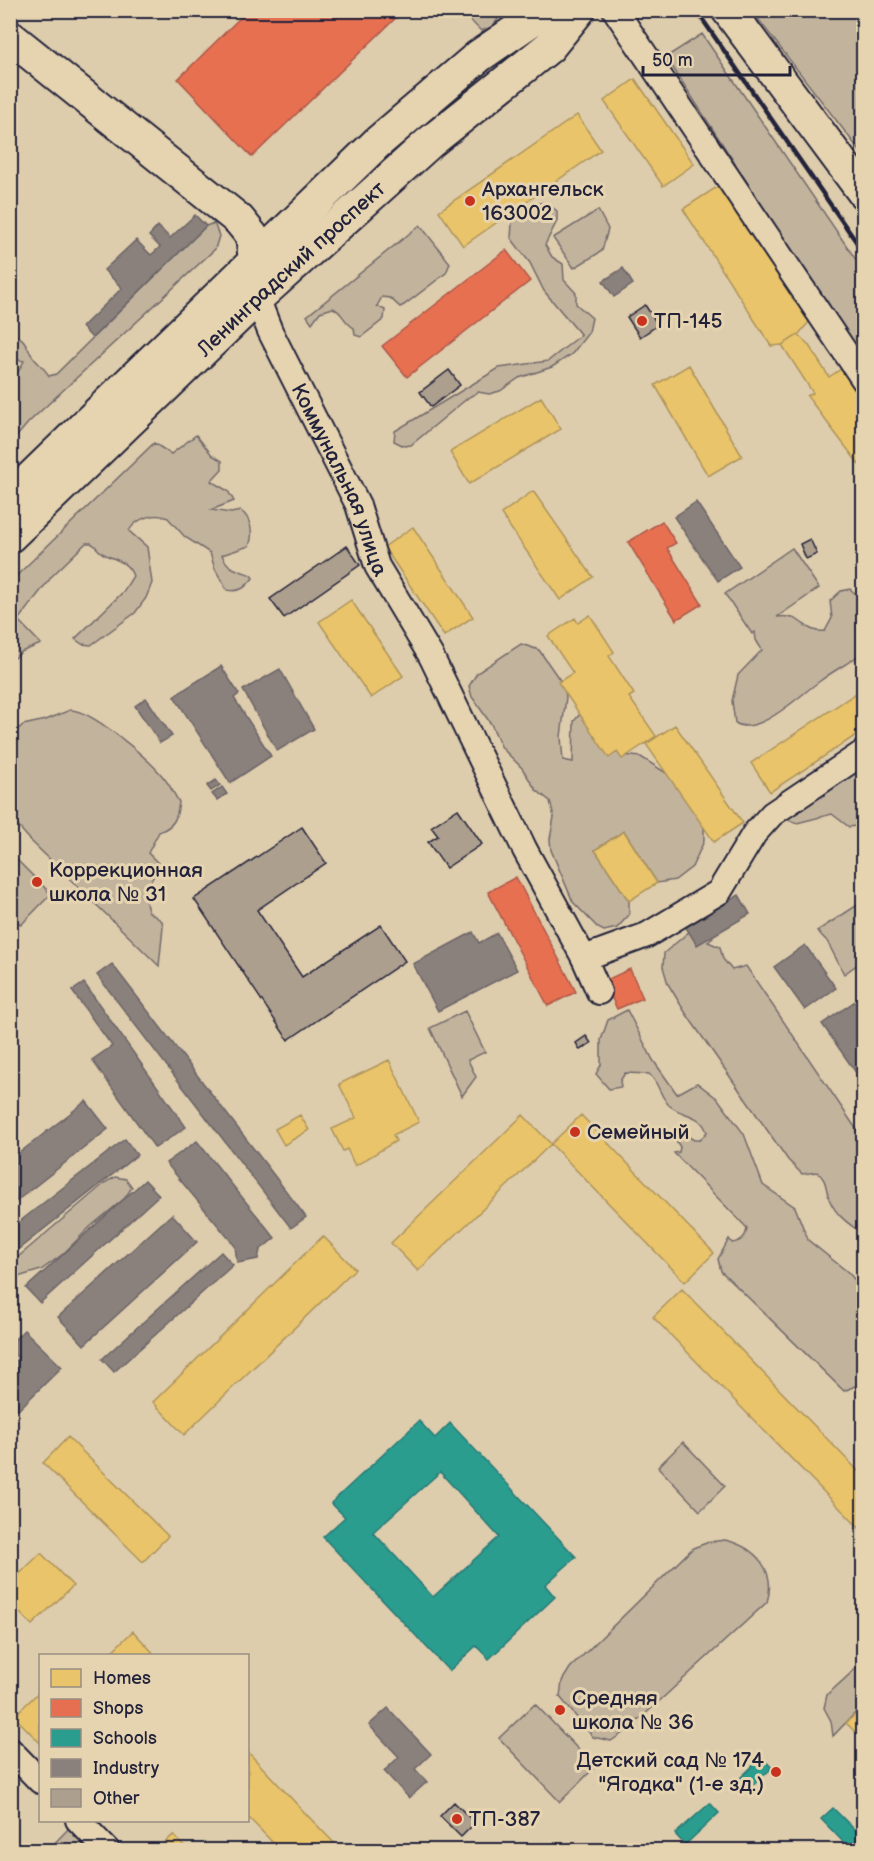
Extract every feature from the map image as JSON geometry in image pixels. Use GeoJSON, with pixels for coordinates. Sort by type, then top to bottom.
{"type":"FeatureCollection","features":[{"type":"Feature","properties":{"kind":"main road","name":"Ленинградский проспект"},"geometry":{"type":"LineString","coordinates":[[10,498],[377,143],[479,56],[546,10]]}},
{"type":"Feature","properties":{"kind":"main road","name":"Ленинградский проспект"},"geometry":{"type":"LineString","coordinates":[[10,536],[257,298],[429,143],[549,47],[579,10]]}},
{"type":"Feature","properties":{"kind":"main road"},"geometry":{"type":"LineString","coordinates":[[728,10],[864,193]]}},
{"type":"Feature","properties":{"kind":"main road","name":"Коммунальная улица"},"geometry":{"type":"LineString","coordinates":[[10,37],[239,220],[252,236],[256,258],[257,298]]}},
{"type":"Feature","properties":{"kind":"street"},"geometry":{"type":"LineString","coordinates":[[615,10],[864,380]]}},
{"type":"Feature","properties":{"kind":"street","name":"Коммунальная улица"},"geometry":{"type":"LineString","coordinates":[[257,298],[270,331],[358,505],[377,566],[431,656],[525,850],[584,958],[599,993]]}},
{"type":"Feature","properties":{"kind":"street"},"geometry":{"type":"LineString","coordinates":[[584,958],[646,935],[719,892],[754,834],[772,814],[864,752]]}},
{"type":"Feature","properties":{"kind":"street"},"geometry":{"type":"LineString","coordinates":[[10,1750],[39,1780]]}},
{"type":"Feature","properties":{"kind":"street"},"geometry":{"type":"LineString","coordinates":[[79,1822],[107,1851]]}},
{"type":"Feature","properties":{"kind":"shaded area"},"geometry":{"type":"Polygon","coordinates":[[[461,11],[504,11],[492,27],[481,31],[461,11]]]}},
{"type":"Feature","properties":{"kind":"shaded area"},"geometry":{"type":"Polygon","coordinates":[[[752,11],[863,11],[863,155],[752,11]]]}},
{"type":"Feature","properties":{"kind":"shaded area"},"geometry":{"type":"Polygon","coordinates":[[[702,34],[863,270],[863,361],[666,57],[702,34]]]}},
{"type":"Feature","properties":{"kind":"shaded area"},"geometry":{"type":"Polygon","coordinates":[[[533,203],[547,203],[557,211],[557,221],[545,245],[552,257],[563,264],[564,280],[576,293],[576,304],[592,318],[589,332],[572,354],[552,367],[519,378],[500,391],[489,394],[478,392],[411,445],[404,446],[394,441],[395,431],[499,368],[548,361],[581,335],[544,291],[530,263],[511,238],[512,223],[521,211],[533,203]]]}},
{"type":"Feature","properties":{"kind":"shaded area"},"geometry":{"type":"Polygon","coordinates":[[[598,210],[608,229],[602,251],[574,268],[553,238],[598,210]]]}},
{"type":"Feature","properties":{"kind":"shaded area"},"geometry":{"type":"Polygon","coordinates":[[[214,223],[219,236],[215,249],[29,422],[11,443],[11,385],[24,361],[11,358],[11,336],[23,340],[33,357],[49,376],[56,374],[206,226],[214,223]]]}},
{"type":"Feature","properties":{"kind":"shaded area"},"geometry":{"type":"Polygon","coordinates":[[[420,225],[450,263],[446,273],[400,307],[390,298],[382,297],[377,306],[385,310],[384,319],[361,337],[355,335],[354,328],[333,308],[320,312],[312,323],[307,316],[420,225]]]}},
{"type":"Feature","properties":{"kind":"shaded area"},"geometry":{"type":"Polygon","coordinates":[[[196,435],[212,455],[222,461],[222,469],[211,481],[228,491],[234,501],[211,510],[231,513],[241,511],[251,527],[249,546],[222,555],[231,567],[253,578],[239,590],[227,590],[215,569],[210,553],[185,537],[168,518],[146,517],[132,526],[129,531],[147,547],[152,583],[146,598],[135,613],[91,645],[82,644],[75,639],[123,592],[133,576],[124,564],[102,553],[91,543],[86,543],[53,575],[18,620],[41,644],[21,652],[15,658],[11,657],[11,581],[154,443],[171,454],[196,435]]]}},
{"type":"Feature","properties":{"kind":"shaded area"},"geometry":{"type":"Polygon","coordinates":[[[792,548],[819,588],[777,617],[793,618],[812,630],[825,631],[832,618],[830,601],[841,591],[850,589],[863,600],[863,652],[779,712],[755,724],[745,726],[735,723],[732,701],[738,675],[762,650],[756,640],[755,632],[752,634],[725,594],[792,548]]]}},
{"type":"Feature","properties":{"kind":"shaded area"},"geometry":{"type":"Polygon","coordinates":[[[521,644],[539,650],[564,686],[566,697],[561,737],[563,760],[573,762],[574,721],[581,713],[585,715],[585,722],[590,724],[609,748],[622,755],[641,757],[671,776],[704,824],[704,841],[692,867],[675,880],[657,883],[624,831],[595,850],[629,901],[629,915],[617,928],[604,931],[598,928],[573,902],[551,850],[550,839],[554,817],[550,801],[536,790],[522,768],[502,748],[491,724],[472,697],[469,686],[477,673],[521,644]]]}},
{"type":"Feature","properties":{"kind":"shaded area"},"geometry":{"type":"Polygon","coordinates":[[[70,710],[92,718],[134,748],[164,778],[179,802],[174,821],[169,827],[159,832],[148,853],[158,863],[159,870],[150,884],[146,902],[149,912],[162,921],[159,966],[32,842],[11,818],[11,735],[23,725],[46,720],[70,710]]]}},
{"type":"Feature","properties":{"kind":"shaded area"},"geometry":{"type":"Polygon","coordinates":[[[863,758],[863,825],[849,827],[832,814],[797,823],[786,819],[784,814],[863,758]]]}},
{"type":"Feature","properties":{"kind":"shaded area"},"geometry":{"type":"Polygon","coordinates":[[[11,854],[51,894],[21,925],[11,915],[11,854]]]}},
{"type":"Feature","properties":{"kind":"shaded area"},"geometry":{"type":"Polygon","coordinates":[[[859,904],[863,910],[863,949],[858,950],[858,964],[844,974],[827,941],[817,931],[859,904]]]}},
{"type":"Feature","properties":{"kind":"shaded area"},"geometry":{"type":"Polygon","coordinates":[[[690,931],[711,933],[713,938],[708,942],[720,947],[723,959],[732,970],[746,966],[863,1139],[863,1251],[858,1242],[856,1229],[832,1206],[823,1178],[817,1172],[802,1174],[788,1160],[668,984],[663,967],[664,953],[690,931]]]}},
{"type":"Feature","properties":{"kind":"shaded area"},"geometry":{"type":"Polygon","coordinates":[[[627,1010],[653,1060],[677,1094],[697,1083],[718,1099],[744,1134],[763,1185],[795,1207],[808,1240],[849,1273],[863,1290],[863,1395],[855,1386],[844,1391],[721,1271],[718,1259],[729,1239],[732,1243],[740,1240],[747,1228],[674,1153],[679,1152],[680,1147],[675,1139],[676,1129],[694,1140],[700,1140],[707,1132],[700,1121],[670,1106],[649,1074],[625,1073],[620,1081],[621,1087],[609,1089],[596,1074],[601,1065],[601,1040],[608,1020],[627,1010]]]}},
{"type":"Feature","properties":{"kind":"shaded area"},"geometry":{"type":"Polygon","coordinates":[[[465,1011],[485,1052],[468,1060],[476,1077],[462,1096],[430,1028],[465,1011]]]}},
{"type":"Feature","properties":{"kind":"shaded area"},"geometry":{"type":"Polygon","coordinates":[[[115,1177],[126,1179],[132,1187],[125,1198],[90,1227],[63,1254],[41,1270],[11,1279],[11,1263],[106,1182],[115,1177]]]}},
{"type":"Feature","properties":{"kind":"shaded area"},"geometry":{"type":"Polygon","coordinates":[[[683,1442],[725,1486],[700,1511],[658,1467],[683,1442]]]}},
{"type":"Feature","properties":{"kind":"shaded area"},"geometry":{"type":"Polygon","coordinates":[[[725,1540],[746,1548],[761,1562],[769,1580],[767,1602],[629,1729],[611,1741],[593,1737],[560,1697],[562,1681],[570,1668],[693,1548],[709,1542],[725,1540]]]}},
{"type":"Feature","properties":{"kind":"shaded area"},"geometry":{"type":"Polygon","coordinates":[[[863,1662],[863,1705],[833,1736],[831,1721],[824,1708],[827,1695],[863,1662]]]}},
{"type":"Feature","properties":{"kind":"shaded area"},"geometry":{"type":"Polygon","coordinates":[[[535,1704],[595,1767],[560,1802],[499,1738],[535,1704]]]}},
{"type":"Feature","properties":{"kind":"shaded area"},"geometry":{"type":"Polygon","coordinates":[[[70,1827],[89,1845],[88,1850],[48,1850],[70,1827]]]}},
{"type":"Feature","properties":{"kind":"building: Homes"},"geometry":{"type":"Polygon","coordinates":[[[635,79],[694,164],[663,186],[604,101],[635,79]]]}},
{"type":"Feature","properties":{"kind":"building: Homes"},"geometry":{"type":"Polygon","coordinates":[[[577,115],[601,150],[463,246],[439,211],[577,115]]]}},
{"type":"Feature","properties":{"kind":"building: Homes"},"geometry":{"type":"Polygon","coordinates":[[[720,185],[809,322],[798,335],[782,345],[771,346],[683,209],[720,185]]]}},
{"type":"Feature","properties":{"kind":"building: Homes"},"geometry":{"type":"Polygon","coordinates":[[[798,335],[808,344],[829,377],[841,369],[864,404],[864,471],[807,396],[813,393],[782,345],[798,335]]]}},
{"type":"Feature","properties":{"kind":"building: Homes"},"geometry":{"type":"Polygon","coordinates":[[[689,365],[742,456],[708,476],[655,385],[689,365]]]}},
{"type":"Feature","properties":{"kind":"building: Homes"},"geometry":{"type":"Polygon","coordinates":[[[541,397],[561,429],[469,484],[450,452],[541,397]]]}},
{"type":"Feature","properties":{"kind":"building: Homes"},"geometry":{"type":"Polygon","coordinates":[[[533,491],[593,577],[560,600],[501,514],[533,491]]]}},
{"type":"Feature","properties":{"kind":"building: Homes"},"geometry":{"type":"Polygon","coordinates":[[[413,527],[473,617],[444,636],[384,547],[413,527]]]}},
{"type":"Feature","properties":{"kind":"building: Homes"},"geometry":{"type":"Polygon","coordinates":[[[351,600],[403,676],[371,698],[319,622],[351,600]]]}},
{"type":"Feature","properties":{"kind":"building: Homes"},"geometry":{"type":"Polygon","coordinates":[[[590,615],[614,652],[609,656],[634,694],[629,697],[656,736],[622,759],[617,752],[609,758],[558,682],[573,673],[548,636],[575,618],[578,623],[590,615]]]}},
{"type":"Feature","properties":{"kind":"building: Homes"},"geometry":{"type":"Polygon","coordinates":[[[864,688],[864,730],[770,792],[751,763],[864,688]]]}},
{"type":"Feature","properties":{"kind":"building: Homes"},"geometry":{"type":"Polygon","coordinates":[[[675,725],[743,823],[714,842],[646,744],[675,725]]]}},
{"type":"Feature","properties":{"kind":"building: Homes"},"geometry":{"type":"Polygon","coordinates":[[[624,831],[657,883],[629,901],[595,850],[624,831]]]}},
{"type":"Feature","properties":{"kind":"building: Homes"},"geometry":{"type":"Polygon","coordinates":[[[389,1060],[419,1122],[393,1135],[396,1141],[355,1166],[347,1149],[343,1151],[332,1129],[356,1118],[339,1084],[389,1060]]]}},
{"type":"Feature","properties":{"kind":"building: Homes"},"geometry":{"type":"Polygon","coordinates":[[[300,1115],[309,1130],[284,1145],[275,1129],[300,1115]]]}},
{"type":"Feature","properties":{"kind":"building: Homes"},"geometry":{"type":"Polygon","coordinates":[[[523,1115],[551,1144],[418,1271],[391,1243],[523,1115]]]}},
{"type":"Feature","properties":{"kind":"building: Homes"},"geometry":{"type":"Polygon","coordinates":[[[581,1115],[714,1253],[685,1282],[551,1144],[581,1115]]]}},
{"type":"Feature","properties":{"kind":"building: Homes"},"geometry":{"type":"Polygon","coordinates":[[[323,1236],[355,1269],[184,1435],[153,1402],[323,1236]]]}},
{"type":"Feature","properties":{"kind":"building: Homes"},"geometry":{"type":"Polygon","coordinates":[[[682,1289],[864,1477],[864,1533],[653,1317],[682,1289]]]}},
{"type":"Feature","properties":{"kind":"building: Homes"},"geometry":{"type":"Polygon","coordinates":[[[68,1437],[168,1536],[143,1562],[43,1463],[68,1437]]]}},
{"type":"Feature","properties":{"kind":"building: Homes"},"geometry":{"type":"Polygon","coordinates":[[[41,1553],[73,1586],[32,1625],[10,1603],[10,1583],[41,1553]]]}},
{"type":"Feature","properties":{"kind":"building: Homes"},"geometry":{"type":"Polygon","coordinates":[[[133,1631],[154,1654],[109,1654],[133,1631]]]}},
{"type":"Feature","properties":{"kind":"building: Homes"},"geometry":{"type":"Polygon","coordinates":[[[39,1692],[39,1742],[14,1716],[39,1692]]]}},
{"type":"Feature","properties":{"kind":"building: Homes"},"geometry":{"type":"Polygon","coordinates":[[[864,1706],[864,1740],[846,1723],[864,1706]]]}},
{"type":"Feature","properties":{"kind":"building: Homes"},"geometry":{"type":"Polygon","coordinates":[[[249,1753],[341,1850],[280,1850],[249,1818],[249,1753]]]}},
{"type":"Feature","properties":{"kind":"building: Homes"},"geometry":{"type":"Polygon","coordinates":[[[173,1835],[188,1850],[157,1850],[173,1835]]]}},
{"type":"Feature","properties":{"kind":"building: Shops"},"geometry":{"type":"Polygon","coordinates":[[[248,10],[404,10],[252,157],[178,79],[248,10]]]}},
{"type":"Feature","properties":{"kind":"building: Shops"},"geometry":{"type":"Polygon","coordinates":[[[506,250],[530,281],[407,377],[382,346],[506,250]]]}},
{"type":"Feature","properties":{"kind":"building: Shops"},"geometry":{"type":"Polygon","coordinates":[[[662,521],[676,543],[667,548],[702,604],[676,620],[628,542],[662,521]]]}},
{"type":"Feature","properties":{"kind":"building: Shops"},"geometry":{"type":"Polygon","coordinates":[[[516,877],[576,992],[548,1006],[488,892],[516,877]]]}},
{"type":"Feature","properties":{"kind":"building: Shops"},"geometry":{"type":"Polygon","coordinates":[[[630,969],[643,998],[617,1009],[604,981],[630,969]]]}},
{"type":"Feature","properties":{"kind":"building: Schools"},"geometry":{"type":"Polygon","coordinates":[[[419,1421],[435,1438],[450,1423],[576,1557],[545,1585],[555,1597],[489,1659],[476,1646],[449,1671],[323,1537],[345,1517],[331,1503],[419,1421]],[[440,1472],[373,1532],[433,1597],[499,1537],[440,1472]]]}},
{"type":"Feature","properties":{"kind":"building: Schools"},"geometry":{"type":"Polygon","coordinates":[[[762,1757],[772,1768],[749,1789],[739,1779],[762,1757]]]}},
{"type":"Feature","properties":{"kind":"building: Schools"},"geometry":{"type":"Polygon","coordinates":[[[710,1803],[719,1813],[685,1845],[675,1834],[710,1803]]]}},
{"type":"Feature","properties":{"kind":"building: Schools"},"geometry":{"type":"Polygon","coordinates":[[[833,1808],[864,1839],[864,1850],[851,1850],[821,1819],[833,1808]]]}},
{"type":"Feature","properties":{"kind":"building: Industry"},"geometry":{"type":"Polygon","coordinates":[[[195,215],[206,226],[92,338],[82,327],[122,288],[104,270],[136,240],[151,255],[160,247],[149,236],[158,226],[170,238],[195,215]]]}},
{"type":"Feature","properties":{"kind":"building: Industry"},"geometry":{"type":"Polygon","coordinates":[[[623,268],[633,284],[614,297],[603,281],[623,268]]]}},
{"type":"Feature","properties":{"kind":"building: Industry"},"geometry":{"type":"Polygon","coordinates":[[[696,502],[740,567],[718,581],[674,517],[696,502]]]}},
{"type":"Feature","properties":{"kind":"building: Industry"},"geometry":{"type":"Polygon","coordinates":[[[221,666],[239,694],[234,698],[271,756],[230,783],[174,696],[221,666]]]}},
{"type":"Feature","properties":{"kind":"building: Industry"},"geometry":{"type":"Polygon","coordinates":[[[280,669],[314,729],[277,751],[243,690],[280,669]]]}},
{"type":"Feature","properties":{"kind":"building: Industry"},"geometry":{"type":"Polygon","coordinates":[[[146,698],[172,736],[160,743],[135,706],[146,698]]]}},
{"type":"Feature","properties":{"kind":"building: Industry"},"geometry":{"type":"Polygon","coordinates":[[[216,780],[220,785],[211,791],[207,786],[216,780]]]}},
{"type":"Feature","properties":{"kind":"building: Industry"},"geometry":{"type":"Polygon","coordinates":[[[222,787],[227,794],[217,800],[212,794],[222,787]]]}},
{"type":"Feature","properties":{"kind":"building: Industry"},"geometry":{"type":"Polygon","coordinates":[[[739,895],[750,914],[697,945],[685,926],[739,895]]]}},
{"type":"Feature","properties":{"kind":"building: Industry"},"geometry":{"type":"Polygon","coordinates":[[[473,932],[479,943],[497,933],[517,970],[438,1011],[413,964],[473,932]]]}},
{"type":"Feature","properties":{"kind":"building: Industry"},"geometry":{"type":"Polygon","coordinates":[[[805,945],[836,988],[805,1010],[774,967],[805,945]]]}},
{"type":"Feature","properties":{"kind":"building: Industry"},"geometry":{"type":"Polygon","coordinates":[[[112,964],[306,1217],[291,1228],[97,975],[112,964]]]}},
{"type":"Feature","properties":{"kind":"building: Industry"},"geometry":{"type":"Polygon","coordinates":[[[84,983],[186,1127],[155,1148],[92,1060],[112,1046],[72,991],[84,983]]]}},
{"type":"Feature","properties":{"kind":"building: Industry"},"geometry":{"type":"Polygon","coordinates":[[[864,995],[864,1084],[822,1024],[864,995]]]}},
{"type":"Feature","properties":{"kind":"building: Industry"},"geometry":{"type":"Polygon","coordinates":[[[86,1101],[108,1129],[10,1206],[10,1160],[86,1101]]]}},
{"type":"Feature","properties":{"kind":"building: Industry"},"geometry":{"type":"Polygon","coordinates":[[[125,1139],[137,1155],[10,1256],[10,1229],[125,1139]]]}},
{"type":"Feature","properties":{"kind":"building: Industry"},"geometry":{"type":"Polygon","coordinates":[[[197,1141],[275,1238],[260,1250],[258,1259],[237,1263],[235,1246],[166,1163],[197,1141]]]}},
{"type":"Feature","properties":{"kind":"building: Industry"},"geometry":{"type":"Polygon","coordinates":[[[145,1180],[159,1195],[40,1303],[26,1288],[145,1180]]]}},
{"type":"Feature","properties":{"kind":"building: Industry"},"geometry":{"type":"Polygon","coordinates":[[[172,1214],[197,1242],[84,1345],[58,1317],[172,1214]]]}},
{"type":"Feature","properties":{"kind":"building: Industry"},"geometry":{"type":"Polygon","coordinates":[[[221,1252],[233,1265],[114,1372],[102,1359],[221,1252]]]}},
{"type":"Feature","properties":{"kind":"building: Industry"},"geometry":{"type":"Polygon","coordinates":[[[24,1330],[62,1367],[10,1418],[10,1366],[18,1358],[10,1351],[10,1344],[24,1330]]]}},
{"type":"Feature","properties":{"kind":"building: Industry"},"geometry":{"type":"Polygon","coordinates":[[[388,1708],[431,1754],[415,1769],[427,1782],[409,1798],[384,1771],[399,1757],[369,1725],[388,1708]]]}},
{"type":"Feature","properties":{"kind":"building: Other","name":"ТП-145"},"geometry":{"type":"Polygon","coordinates":[[[645,305],[658,325],[640,337],[627,317],[645,305]]]}},
{"type":"Feature","properties":{"kind":"building: Other"},"geometry":{"type":"Polygon","coordinates":[[[449,370],[460,385],[431,407],[420,392],[449,370]]]}},
{"type":"Feature","properties":{"kind":"building: Other"},"geometry":{"type":"Polygon","coordinates":[[[810,539],[817,554],[806,559],[800,544],[810,539]]]}},
{"type":"Feature","properties":{"kind":"building: Other"},"geometry":{"type":"Polygon","coordinates":[[[347,546],[360,565],[284,618],[270,599],[347,546]]]}},
{"type":"Feature","properties":{"kind":"building: Other"},"geometry":{"type":"Polygon","coordinates":[[[458,809],[482,844],[446,868],[428,842],[438,836],[431,827],[458,809]]]}},
{"type":"Feature","properties":{"kind":"building: Other"},"geometry":{"type":"Polygon","coordinates":[[[302,827],[326,863],[257,910],[302,977],[381,925],[405,961],[288,1040],[194,899],[302,827]]]}},
{"type":"Feature","properties":{"kind":"building: Other"},"geometry":{"type":"Polygon","coordinates":[[[586,1036],[591,1043],[580,1050],[576,1043],[586,1036]]]}},
{"type":"Feature","properties":{"kind":"building: Other","name":"ТП-387"},"geometry":{"type":"Polygon","coordinates":[[[454,1802],[475,1823],[461,1837],[440,1816],[454,1802]]]}},
{"type":"Feature","properties":{"kind":"railway"},"geometry":{"type":"LineString","coordinates":[[696,10],[864,253]]}},
{"type":"Feature","properties":{"kind":"place","name":"Архангельск 163002"},"geometry":{"type":"Point","coordinates":[470,201]}},
{"type":"Feature","properties":{"kind":"place","name":"ТП-145"},"geometry":{"type":"Point","coordinates":[642,321]}},
{"type":"Feature","properties":{"kind":"place","name":"Коррекционная школа № 31"},"geometry":{"type":"Point","coordinates":[37,882]}},
{"type":"Feature","properties":{"kind":"place","name":"Семейный"},"geometry":{"type":"Point","coordinates":[575,1132]}},
{"type":"Feature","properties":{"kind":"place","name":"Средняя школа № 36"},"geometry":{"type":"Point","coordinates":[560,1710]}},
{"type":"Feature","properties":{"kind":"place","name":"Детский сад № 174 \"Ягодка\" (1-е зд.)"},"geometry":{"type":"Point","coordinates":[776,1772]}},
{"type":"Feature","properties":{"kind":"place","name":"ТП-387"},"geometry":{"type":"Point","coordinates":[457,1819]}}]}
